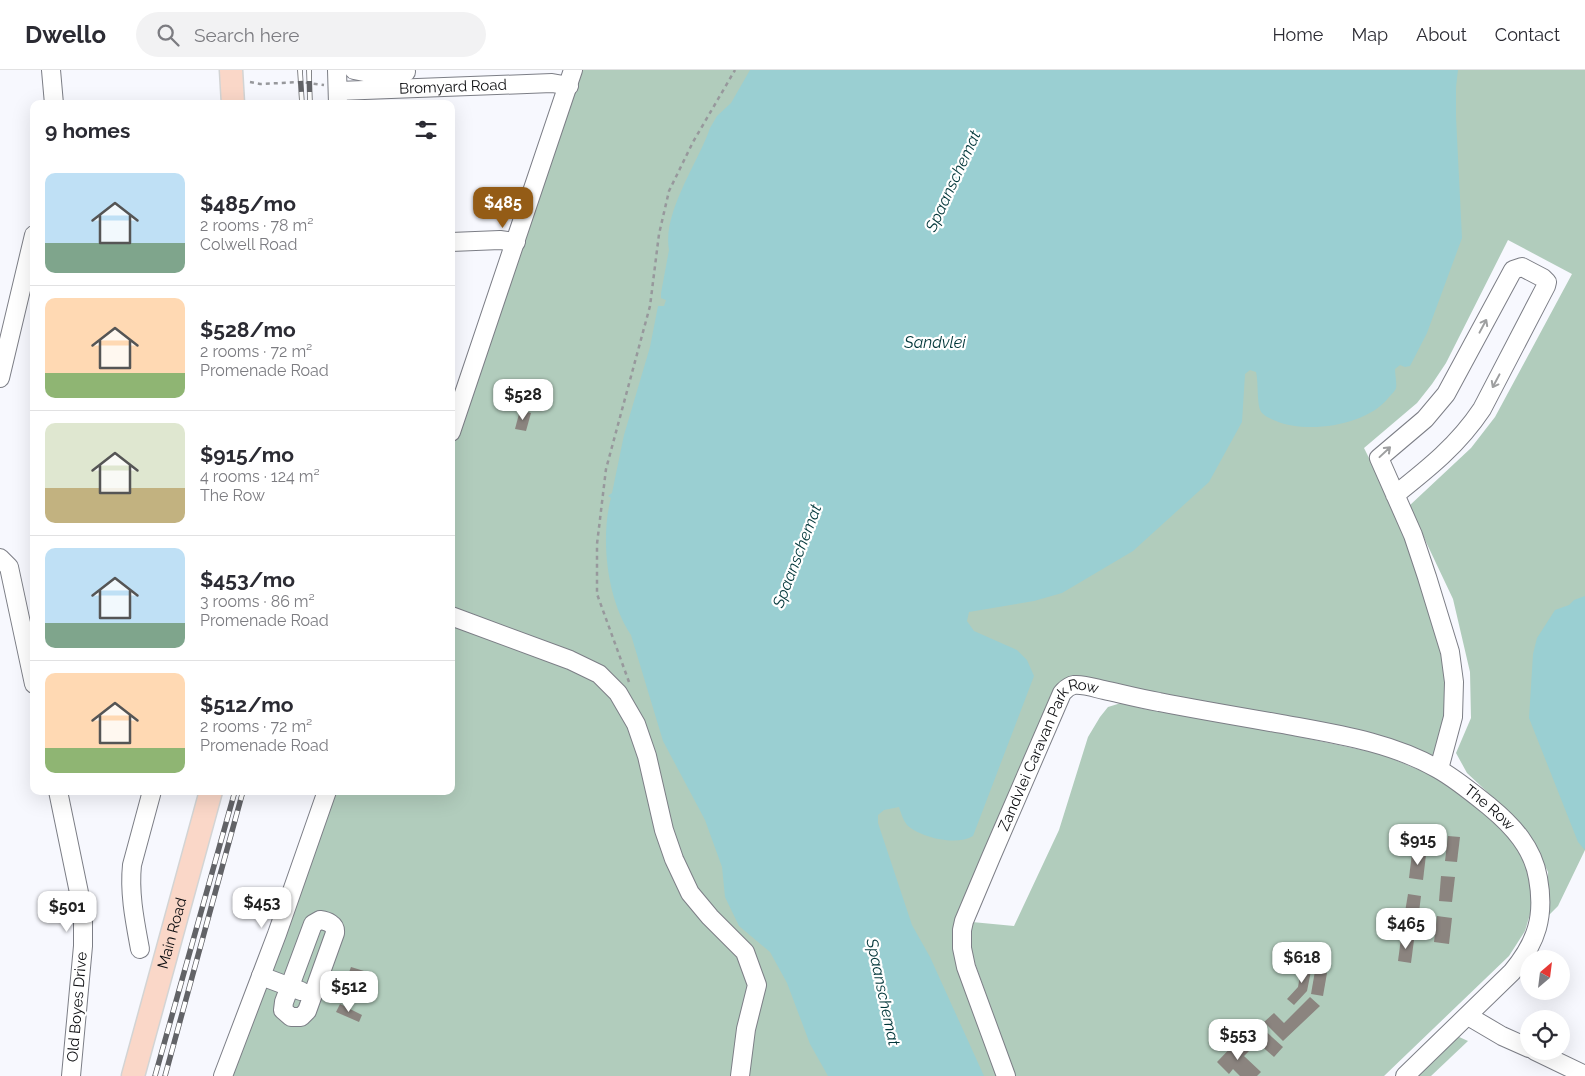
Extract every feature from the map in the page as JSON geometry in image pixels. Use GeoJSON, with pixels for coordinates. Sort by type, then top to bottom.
{"type":"FeatureCollection","features":[{"type":"Feature","properties":{"kind":"main road"},"geometry":{"type":"LineString","coordinates":[[234,100],[238,75]]}},
{"type":"Feature","properties":{"kind":"main road","name":"Main Road"},"geometry":{"type":"LineString","coordinates":[[133,1076],[210,795]]}},
{"type":"Feature","properties":{"kind":"street"},"geometry":{"type":"LineString","coordinates":[[51,70],[54,100]]}},
{"type":"Feature","properties":{"kind":"street"},"geometry":{"type":"LineString","coordinates":[[354,70],[406,77]]}},
{"type":"Feature","properties":{"kind":"street","name":"Bromyard Road"},"geometry":{"type":"LineString","coordinates":[[338,87],[406,77],[552,83],[571,78]]}},
{"type":"Feature","properties":{"kind":"street"},"geometry":{"type":"LineString","coordinates":[[455,420],[571,78]]}},
{"type":"Feature","properties":{"kind":"street"},"geometry":{"type":"LineString","coordinates":[[455,242],[500,240],[516,242]]}},
{"type":"Feature","properties":{"kind":"street"},"geometry":{"type":"LineString","coordinates":[[0,378],[30,252]]}},
{"type":"Feature","properties":{"kind":"street"},"geometry":{"type":"LineString","coordinates":[[1397,500],[1456,443],[1482,409],[1546,286],[1547,282],[1543,278],[1522,267],[1513,270],[1446,394],[1425,419],[1379,458],[1427,577],[1444,629],[1452,667],[1454,682],[1453,717],[1439,769]]}},
{"type":"Feature","properties":{"kind":"street"},"geometry":{"type":"LineString","coordinates":[[0,558],[9,567],[30,665]]}},
{"type":"Feature","properties":{"kind":"street"},"geometry":{"type":"LineString","coordinates":[[455,617],[570,660],[599,674],[618,692],[636,724],[647,756],[664,830],[674,859],[690,893],[710,917],[745,952],[758,985],[746,1029],[740,1076]]}},
{"type":"Feature","properties":{"kind":"street","name":"Zandvlei Caravan Park Row"},"geometry":{"type":"LineString","coordinates":[[1006,1076],[966,967],[962,948],[962,930],[991,857],[1062,693],[1066,688],[1079,685],[1136,698],[1347,736],[1390,748],[1439,769]]}},
{"type":"Feature","properties":{"kind":"street","name":"The Row"},"geometry":{"type":"LineString","coordinates":[[1405,1076],[1468,1016],[1523,959],[1532,943],[1541,910],[1540,892],[1534,862],[1529,850],[1518,834],[1490,807],[1439,769]]}},
{"type":"Feature","properties":{"kind":"street","name":"Old Boyes Drive"},"geometry":{"type":"LineString","coordinates":[[59,795],[83,912],[83,946],[71,1076]]}},
{"type":"Feature","properties":{"kind":"street"},"geometry":{"type":"LineString","coordinates":[[140,949],[133,906],[131,876],[132,865],[151,795]]}},
{"type":"Feature","properties":{"kind":"street"},"geometry":{"type":"LineString","coordinates":[[223,1076],[326,795]]}},
{"type":"Feature","properties":{"kind":"street"},"geometry":{"type":"LineString","coordinates":[[320,920],[334,926],[336,933],[313,996],[305,1014],[296,1018],[291,1017],[283,1007],[290,986],[313,924],[320,920]]}},
{"type":"Feature","properties":{"kind":"street"},"geometry":{"type":"LineString","coordinates":[[261,976],[313,996]]}},
{"type":"Feature","properties":{"kind":"street"},"geometry":{"type":"LineString","coordinates":[[1468,1016],[1520,1044]]}},
{"type":"Feature","properties":{"kind":"street"},"geometry":{"type":"LineString","coordinates":[[1554,1060],[1585,1075]]}},
{"type":"Feature","properties":{"kind":"path"},"geometry":{"type":"LineString","coordinates":[[631,688],[597,594],[597,544],[606,469],[650,306],[659,234],[669,191],[693,142],[735,70]]}},
{"type":"Feature","properties":{"kind":"path"},"geometry":{"type":"LineString","coordinates":[[238,75],[260,84],[301,82],[338,87]]}},
{"type":"Feature","properties":{"kind":"green space"},"geometry":{"type":"Polygon","coordinates":[[[573,70],[1585,70],[1585,850],[1558,906],[1546,918],[1548,872],[1531,838],[1502,806],[1467,773],[1456,753],[1471,718],[1470,672],[1453,599],[1409,506],[1471,448],[1495,417],[1572,274],[1508,240],[1446,363],[1432,384],[1417,403],[1364,448],[1395,510],[1399,513],[1442,647],[1451,710],[1436,764],[1075,679],[962,924],[1005,1076],[223,1076],[326,795],[455,795],[455,420],[573,70]]]}},
{"type":"Feature","properties":{"kind":"green space"},"geometry":{"type":"Polygon","coordinates":[[[1121,703],[1144,709],[1282,733],[1381,754],[1436,777],[1480,803],[1513,835],[1533,866],[1535,897],[1525,931],[1509,956],[1384,1076],[1015,1076],[970,949],[972,922],[1014,926],[1059,830],[1088,737],[1108,707],[1121,703]]]}},
{"type":"Feature","properties":{"kind":"green space"},"geometry":{"type":"Polygon","coordinates":[[[1457,1036],[1468,1041],[1431,1076],[1416,1076],[1457,1036]]]}},
{"type":"Feature","properties":{"kind":"water","name":"Sandvlei"},"geometry":{"type":"Polygon","coordinates":[[[750,70],[1458,70],[1456,117],[1462,238],[1427,333],[1410,366],[1400,365],[1395,369],[1396,388],[1392,394],[1379,407],[1352,421],[1320,427],[1289,425],[1267,417],[1262,413],[1259,405],[1256,372],[1250,370],[1245,374],[1242,422],[1209,482],[1133,551],[1062,593],[1034,601],[969,612],[967,621],[974,631],[1017,650],[1027,660],[1034,676],[973,836],[966,839],[949,840],[921,834],[907,825],[899,807],[884,810],[878,815],[878,823],[912,925],[930,957],[984,1076],[828,1076],[810,1044],[787,983],[770,952],[739,926],[725,897],[722,867],[705,820],[663,741],[631,635],[623,621],[611,587],[606,550],[606,531],[611,498],[608,496],[612,493],[624,435],[650,347],[658,306],[664,306],[666,300],[661,298],[661,293],[669,250],[668,236],[671,220],[682,188],[710,128],[717,116],[731,103],[750,70]]]}},
{"type":"Feature","properties":{"kind":"water"},"geometry":{"type":"Polygon","coordinates":[[[1585,596],[1585,850],[1578,842],[1529,718],[1533,654],[1537,638],[1555,610],[1585,596]]]}},
{"type":"Feature","properties":{"kind":"building"},"geometry":{"type":"Polygon","coordinates":[[[520,410],[531,413],[526,431],[515,429],[520,410]]]}},
{"type":"Feature","properties":{"kind":"building"},"geometry":{"type":"Polygon","coordinates":[[[1448,836],[1460,837],[1457,862],[1445,861],[1448,836]]]}},
{"type":"Feature","properties":{"kind":"building"},"geometry":{"type":"Polygon","coordinates":[[[1412,853],[1426,855],[1423,880],[1409,878],[1412,853]]]}},
{"type":"Feature","properties":{"kind":"building"},"geometry":{"type":"Polygon","coordinates":[[[1441,876],[1455,877],[1452,902],[1439,901],[1441,876]]]}},
{"type":"Feature","properties":{"kind":"building"},"geometry":{"type":"Polygon","coordinates":[[[1408,894],[1421,896],[1418,920],[1404,918],[1408,894]]]}},
{"type":"Feature","properties":{"kind":"building"},"geometry":{"type":"Polygon","coordinates":[[[1437,916],[1452,918],[1449,944],[1434,942],[1437,916]]]}},
{"type":"Feature","properties":{"kind":"building"},"geometry":{"type":"Polygon","coordinates":[[[1401,938],[1414,940],[1411,963],[1398,961],[1401,938]]]}},
{"type":"Feature","properties":{"kind":"building"},"geometry":{"type":"Polygon","coordinates":[[[1302,964],[1312,966],[1307,991],[1294,1005],[1287,999],[1298,987],[1302,964]]]}},
{"type":"Feature","properties":{"kind":"building"},"geometry":{"type":"Polygon","coordinates":[[[351,967],[364,971],[353,1004],[339,999],[351,967]]]}},
{"type":"Feature","properties":{"kind":"building"},"geometry":{"type":"Polygon","coordinates":[[[1315,971],[1327,973],[1323,996],[1311,994],[1315,971]]]}},
{"type":"Feature","properties":{"kind":"building"},"geometry":{"type":"Polygon","coordinates":[[[1310,997],[1320,1006],[1283,1041],[1264,1022],[1274,1013],[1284,1023],[1310,997]]]}},
{"type":"Feature","properties":{"kind":"building"},"geometry":{"type":"Polygon","coordinates":[[[340,1004],[362,1015],[359,1022],[336,1012],[340,1004]]]}},
{"type":"Feature","properties":{"kind":"building"},"geometry":{"type":"Polygon","coordinates":[[[1260,1026],[1283,1047],[1274,1057],[1251,1037],[1260,1026]]]}},
{"type":"Feature","properties":{"kind":"building"},"geometry":{"type":"Polygon","coordinates":[[[1238,1040],[1249,1051],[1244,1056],[1261,1072],[1257,1076],[1240,1076],[1233,1069],[1229,1074],[1217,1062],[1238,1040]]]}},
{"type":"Feature","properties":{"kind":"railway"},"geometry":{"type":"LineString","coordinates":[[300,70],[302,100]]}},
{"type":"Feature","properties":{"kind":"railway"},"geometry":{"type":"LineString","coordinates":[[309,70],[310,100]]}},
{"type":"Feature","properties":{"kind":"railway"},"geometry":{"type":"LineString","coordinates":[[155,1076],[234,795]]}},
{"type":"Feature","properties":{"kind":"railway"},"geometry":{"type":"LineString","coordinates":[[165,1076],[242,795]]}},
{"type":"Feature","properties":{"kind":"water label","name":"Spaanschemat"},"geometry":{"type":"Point","coordinates":[953,181]}},
{"type":"Feature","properties":{"kind":"water label","name":"Spaanschemat"},"geometry":{"type":"Point","coordinates":[797,556]}},
{"type":"Feature","properties":{"kind":"water label","name":"Spaanschemat"},"geometry":{"type":"Point","coordinates":[883,992]}}]}
